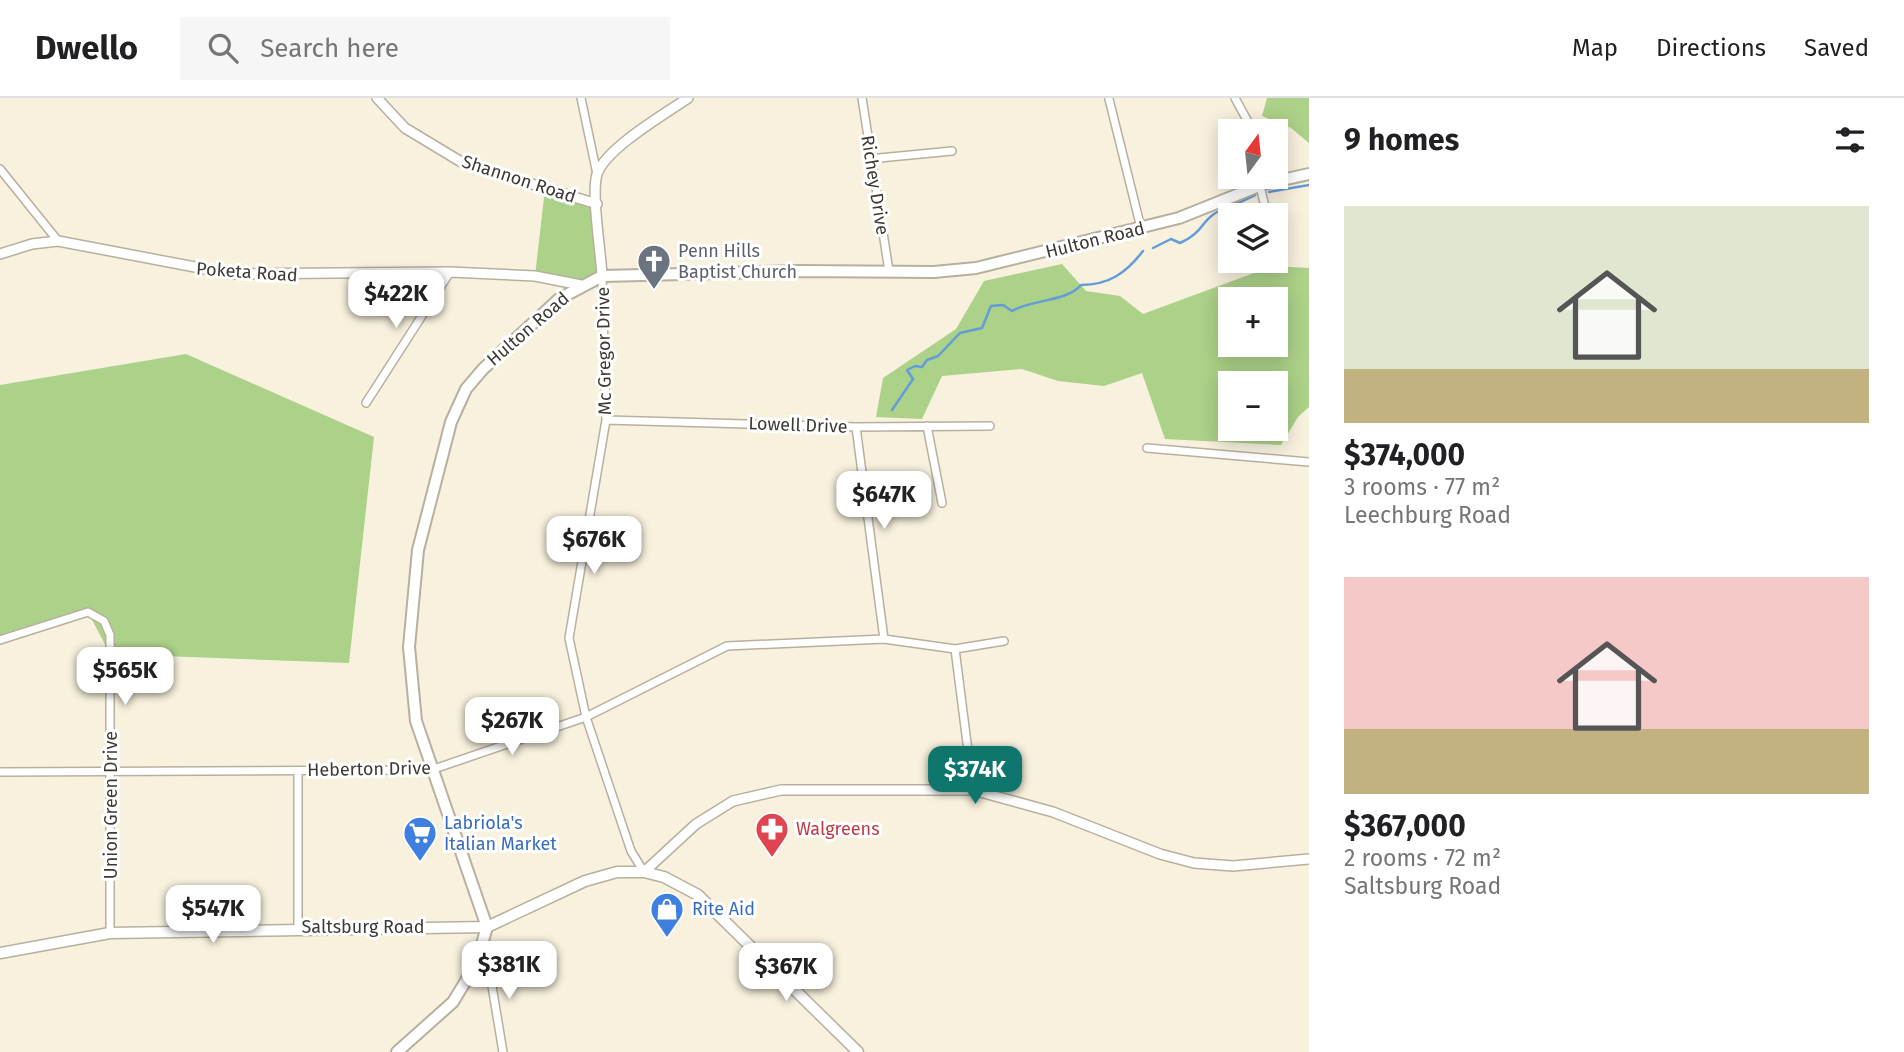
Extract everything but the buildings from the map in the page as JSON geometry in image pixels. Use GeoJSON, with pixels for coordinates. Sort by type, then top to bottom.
{"type":"FeatureCollection","features":[{"type":"Feature","properties":{"kind":"main road","name":"Hulton Road"},"geometry":{"type":"LineString","coordinates":[[1288,177],[1309,174]]}},
{"type":"Feature","properties":{"kind":"main road","name":"Hulton Road"},"geometry":{"type":"LineString","coordinates":[[486,927],[416,721],[409,647],[418,550],[452,422],[466,389],[482,369],[559,299],[602,276],[933,272],[976,268],[1180,218],[1252,189]]}},
{"type":"Feature","properties":{"kind":"main road","name":"Saltsburg Road"},"geometry":{"type":"LineString","coordinates":[[0,953],[110,933],[486,927],[585,881],[617,872],[643,872],[664,877],[698,895],[858,1052]]}},
{"type":"Feature","properties":{"kind":"main road"},"geometry":{"type":"LineString","coordinates":[[397,1052],[453,1002],[476,964],[486,927]]}},
{"type":"Feature","properties":{"kind":"street","name":"Shannon Road"},"geometry":{"type":"LineString","coordinates":[[377,98],[405,128],[463,163],[597,204]]}},
{"type":"Feature","properties":{"kind":"street"},"geometry":{"type":"LineString","coordinates":[[581,98],[597,175],[602,276]]}},
{"type":"Feature","properties":{"kind":"street"},"geometry":{"type":"LineString","coordinates":[[597,175],[605,160],[688,98]]}},
{"type":"Feature","properties":{"kind":"street","name":"Richey Drive"},"geometry":{"type":"LineString","coordinates":[[862,98],[869,159],[889,271]]}},
{"type":"Feature","properties":{"kind":"street"},"geometry":{"type":"LineString","coordinates":[[1235,98],[1246,119]]}},
{"type":"Feature","properties":{"kind":"street"},"geometry":{"type":"LineString","coordinates":[[1110,99],[1141,228]]}},
{"type":"Feature","properties":{"kind":"street"},"geometry":{"type":"LineString","coordinates":[[869,159],[952,151]]}},
{"type":"Feature","properties":{"kind":"street"},"geometry":{"type":"LineString","coordinates":[[0,169],[58,241]]}},
{"type":"Feature","properties":{"kind":"street","name":"Poketa Road"},"geometry":{"type":"LineString","coordinates":[[0,254],[58,241],[232,274],[285,276],[450,272],[535,276],[581,285]]}},
{"type":"Feature","properties":{"kind":"street"},"geometry":{"type":"LineString","coordinates":[[366,403],[450,272]]}},
{"type":"Feature","properties":{"kind":"street","name":"Mc Gregor Drive"},"geometry":{"type":"LineString","coordinates":[[602,276],[606,420],[569,638],[586,717],[631,851],[643,872]]}},
{"type":"Feature","properties":{"kind":"street","name":"Lowell Drive"},"geometry":{"type":"LineString","coordinates":[[606,420],[856,427],[990,426]]}},
{"type":"Feature","properties":{"kind":"street"},"geometry":{"type":"LineString","coordinates":[[927,426],[942,503]]}},
{"type":"Feature","properties":{"kind":"street"},"geometry":{"type":"LineString","coordinates":[[856,427],[884,639]]}},
{"type":"Feature","properties":{"kind":"street"},"geometry":{"type":"LineString","coordinates":[[1147,448],[1309,462]]}},
{"type":"Feature","properties":{"kind":"street","name":"Union Green Drive"},"geometry":{"type":"LineString","coordinates":[[0,640],[88,612],[104,621],[110,635],[110,933]]}},
{"type":"Feature","properties":{"kind":"street","name":"Heberton Drive"},"geometry":{"type":"LineString","coordinates":[[0,772],[431,770],[586,717],[727,646],[884,639],[955,649],[1004,641]]}},
{"type":"Feature","properties":{"kind":"street"},"geometry":{"type":"LineString","coordinates":[[955,649],[973,790]]}},
{"type":"Feature","properties":{"kind":"street"},"geometry":{"type":"LineString","coordinates":[[298,771],[299,928]]}},
{"type":"Feature","properties":{"kind":"street"},"geometry":{"type":"LineString","coordinates":[[643,872],[696,824],[733,801],[782,790],[973,790],[1053,812],[1160,854],[1194,863],[1233,866],[1309,859]]}},
{"type":"Feature","properties":{"kind":"street"},"geometry":{"type":"LineString","coordinates":[[476,964],[492,986],[503,1052]]}},
{"type":"Feature","properties":{"kind":"green space"},"geometry":{"type":"Polygon","coordinates":[[[1267,98],[1309,98],[1309,143],[1288,127],[1288,119],[1269,119],[1262,116],[1267,98]]]}},
{"type":"Feature","properties":{"kind":"green space"},"geometry":{"type":"Polygon","coordinates":[[[545,189],[597,204],[602,276],[581,285],[535,276],[545,189]]]}},
{"type":"Feature","properties":{"kind":"green space"},"geometry":{"type":"Polygon","coordinates":[[[1062,264],[1086,291],[1120,296],[1143,314],[1254,273],[1288,273],[1288,267],[1309,268],[1309,407],[1298,417],[1288,433],[1288,371],[1218,371],[1218,441],[1283,441],[1281,445],[1165,439],[1142,373],[1104,386],[1058,381],[1022,369],[942,376],[922,419],[876,417],[883,378],[956,329],[984,281],[1062,264]]]}},
{"type":"Feature","properties":{"kind":"green space"},"geometry":{"type":"Polygon","coordinates":[[[186,354],[374,437],[349,663],[110,654],[88,612],[0,640],[0,385],[186,354]]]}},
{"type":"Feature","properties":{"kind":"waterway"},"geometry":{"type":"LineString","coordinates":[[1269,192],[1309,185]]}},
{"type":"Feature","properties":{"kind":"waterway"},"geometry":{"type":"LineString","coordinates":[[1238,203],[1255,195]]}},
{"type":"Feature","properties":{"kind":"waterway"},"geometry":{"type":"LineString","coordinates":[[1153,248],[1171,239],[1180,243],[1188,239],[1217,212]]}},
{"type":"Feature","properties":{"kind":"waterway"},"geometry":{"type":"LineString","coordinates":[[892,410],[913,379],[907,370],[915,366],[922,367],[927,360],[938,356],[960,333],[982,328],[991,306],[1003,305],[1012,311],[1067,295],[1081,285],[1100,283],[1116,276],[1130,266],[1143,251]]}},
{"type":"Feature","properties":{"kind":"place","name":"Penn Hills Baptist Church"},"geometry":{"type":"Point","coordinates":[654,291]}},
{"type":"Feature","properties":{"kind":"place","name":"Walgreens"},"geometry":{"type":"Point","coordinates":[772,859]}},
{"type":"Feature","properties":{"kind":"place","name":"Labriola's Italian Market"},"geometry":{"type":"Point","coordinates":[420,863]}},
{"type":"Feature","properties":{"kind":"place","name":"Rite Aid"},"geometry":{"type":"Point","coordinates":[667,939]}}]}
